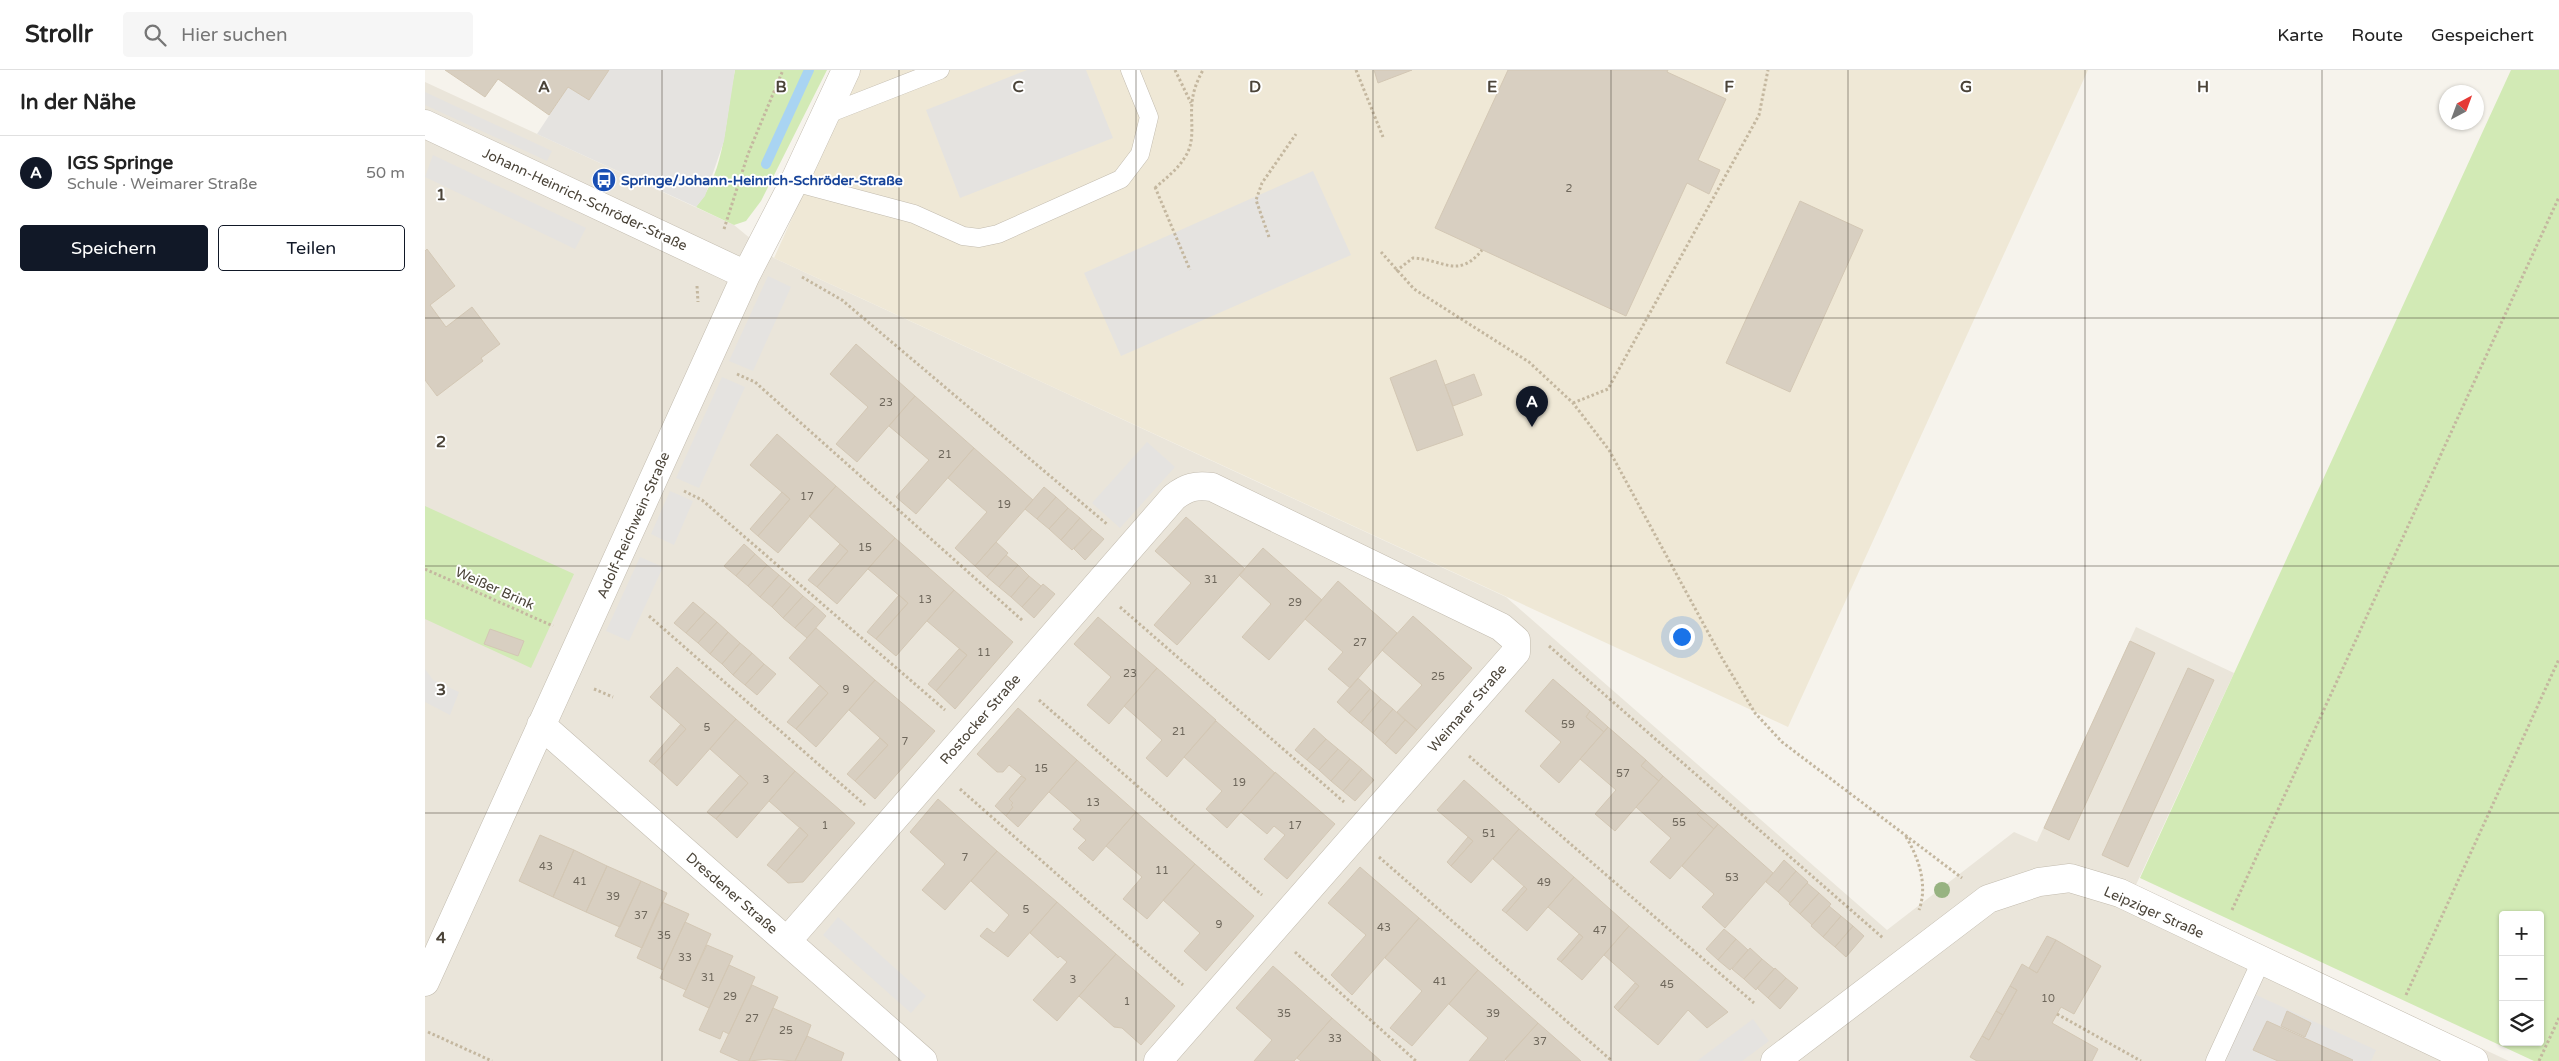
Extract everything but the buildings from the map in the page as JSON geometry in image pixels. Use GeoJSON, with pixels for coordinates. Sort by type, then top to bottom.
{"type":"FeatureCollection","features":[{"type":"Feature","properties":{"kind":"street","name":"Adolf-Reichwein-Straße"},"geometry":{"type":"LineString","coordinates":[[425,982],[746,275],[794,182],[846,70]]}},
{"type":"Feature","properties":{"kind":"street","name":"Johann-Heinrich-Schröder-Straße"},"geometry":{"type":"LineString","coordinates":[[425,124],[746,275]]}},
{"type":"Feature","properties":{"kind":"street","name":"Rostocker Straße"},"geometry":{"type":"LineString","coordinates":[[787,941],[1174,497],[1186,488],[1197,485],[1212,487],[1501,627],[1516,640]]}},
{"type":"Feature","properties":{"kind":"street","name":"Weimarer Straße"},"geometry":{"type":"LineString","coordinates":[[1158,1061],[1516,652],[1516,640]]}},
{"type":"Feature","properties":{"kind":"street","name":"Dresdener Straße"},"geometry":{"type":"LineString","coordinates":[[541,725],[923,1061]]}},
{"type":"Feature","properties":{"kind":"street","name":"Leipziger Straße"},"geometry":{"type":"LineString","coordinates":[[1775,1061],[1988,899],[2039,882],[2070,878],[2120,893],[2474,1061]]}},
{"type":"Feature","properties":{"kind":"lane"},"geometry":{"type":"LineString","coordinates":[[825,115],[940,70]]}},
{"type":"Feature","properties":{"kind":"lane"},"geometry":{"type":"LineString","coordinates":[[794,182],[913,214],[963,236],[979,238],[998,234],[1121,179],[1141,154],[1149,117],[1130,70]]}},
{"type":"Feature","properties":{"kind":"lane"},"geometry":{"type":"LineString","coordinates":[[2215,1061],[2261,961]]}},
{"type":"Feature","properties":{"kind":"path"},"geometry":{"type":"LineString","coordinates":[[1175,70],[1191,104]]}},
{"type":"Feature","properties":{"kind":"path"},"geometry":{"type":"LineString","coordinates":[[1155,188],[1175,170],[1186,156],[1192,139],[1191,104],[1195,85],[1203,70]]}},
{"type":"Feature","properties":{"kind":"path"},"geometry":{"type":"LineString","coordinates":[[1356,70],[1383,136]]}},
{"type":"Feature","properties":{"kind":"path"},"geometry":{"type":"LineString","coordinates":[[1573,403],[1608,389],[1759,115],[1768,70]]}},
{"type":"Feature","properties":{"kind":"path"},"geometry":{"type":"LineString","coordinates":[[1269,237],[1256,200],[1262,183],[1296,134]]}},
{"type":"Feature","properties":{"kind":"path"},"geometry":{"type":"LineString","coordinates":[[1141,154],[1191,270]]}},
{"type":"Feature","properties":{"kind":"path"},"geometry":{"type":"LineString","coordinates":[[2218,940],[2559,197]]}},
{"type":"Feature","properties":{"kind":"path"},"geometry":{"type":"LineString","coordinates":[[1396,271],[1413,258],[1447,266],[1464,266],[1473,261],[1482,250]]}},
{"type":"Feature","properties":{"kind":"path"},"geometry":{"type":"LineString","coordinates":[[1381,252],[1414,289],[1529,362],[1573,403],[1609,450],[1722,658],[1755,713],[1782,742],[1988,899]]}},
{"type":"Feature","properties":{"kind":"path"},"geometry":{"type":"LineString","coordinates":[[802,277],[842,300],[1109,527]]}},
{"type":"Feature","properties":{"kind":"path"},"geometry":{"type":"LineString","coordinates":[[755,382],[1025,623]]}},
{"type":"Feature","properties":{"kind":"path"},"geometry":{"type":"LineString","coordinates":[[654,476],[701,500],[946,712]]}},
{"type":"Feature","properties":{"kind":"path","name":"Weißer Brink"},"geometry":{"type":"LineString","coordinates":[[425,569],[555,628]]}},
{"type":"Feature","properties":{"kind":"path"},"geometry":{"type":"LineString","coordinates":[[1116,604],[1347,804]]}},
{"type":"Feature","properties":{"kind":"path"},"geometry":{"type":"LineString","coordinates":[[649,616],[872,810]]}},
{"type":"Feature","properties":{"kind":"path"},"geometry":{"type":"LineString","coordinates":[[1516,640],[1544,642],[1887,942]]}},
{"type":"Feature","properties":{"kind":"path"},"geometry":{"type":"LineString","coordinates":[[2393,1023],[2559,659]]}},
{"type":"Feature","properties":{"kind":"path"},"geometry":{"type":"LineString","coordinates":[[1035,696],[1265,897]]}},
{"type":"Feature","properties":{"kind":"path"},"geometry":{"type":"LineString","coordinates":[[1466,754],[1754,1003]]}},
{"type":"Feature","properties":{"kind":"path"},"geometry":{"type":"LineString","coordinates":[[956,785],[1186,988]]}},
{"type":"Feature","properties":{"kind":"path"},"geometry":{"type":"LineString","coordinates":[[1905,835],[1919,862],[1922,878],[1920,907],[1916,916]]}},
{"type":"Feature","properties":{"kind":"path"},"geometry":{"type":"LineString","coordinates":[[1377,855],[1612,1061]]}},
{"type":"Feature","properties":{"kind":"path"},"geometry":{"type":"LineString","coordinates":[[1293,950],[1415,1061]]}},
{"type":"Feature","properties":{"kind":"path"},"geometry":{"type":"LineString","coordinates":[[2057,1014],[2141,1061]]}},
{"type":"Feature","properties":{"kind":"path"},"geometry":{"type":"LineString","coordinates":[[2539,1061],[2559,1018]]}},
{"type":"Feature","properties":{"kind":"path"},"geometry":{"type":"LineString","coordinates":[[428,1032],[492,1061]]}},
{"type":"Feature","properties":{"kind":"shaded area"},"geometry":{"type":"Polygon","coordinates":[[[609,70],[735,70],[724,141],[705,196],[696,207],[537,134],[568,87],[589,100],[609,70]]]}},
{"type":"Feature","properties":{"kind":"shaded area"},"geometry":{"type":"Polygon","coordinates":[[[859,70],[2088,70],[1788,727],[774,258],[859,70]]]}},
{"type":"Feature","properties":{"kind":"shaded area"},"geometry":{"type":"Polygon","coordinates":[[[1027,70],[1086,70],[1113,138],[960,198],[926,110],[1027,70]]]}},
{"type":"Feature","properties":{"kind":"shaded area"},"geometry":{"type":"Polygon","coordinates":[[[425,82],[734,225],[774,258],[1506,597],[1887,930],[2014,832],[2037,842],[2136,627],[2234,673],[2135,887],[2509,1061],[425,1061],[425,82]]]}},
{"type":"Feature","properties":{"kind":"shaded area"},"geometry":{"type":"Polygon","coordinates":[[[425,92],[552,151],[547,161],[425,105],[425,92]]]}},
{"type":"Feature","properties":{"kind":"shaded area"},"geometry":{"type":"Polygon","coordinates":[[[433,155],[586,228],[575,249],[425,177],[433,155]]]}},
{"type":"Feature","properties":{"kind":"shaded area"},"geometry":{"type":"Polygon","coordinates":[[[1313,171],[1351,255],[1121,356],[1084,273],[1313,171]]]}},
{"type":"Feature","properties":{"kind":"shaded area"},"geometry":{"type":"Polygon","coordinates":[[[768,276],[791,287],[753,371],[729,361],[768,276]]]}},
{"type":"Feature","properties":{"kind":"shaded area"},"geometry":{"type":"Polygon","coordinates":[[[722,377],[745,387],[699,488],[676,478],[722,377]]]}},
{"type":"Feature","properties":{"kind":"shaded area"},"geometry":{"type":"Polygon","coordinates":[[[1147,442],[1175,467],[1120,528],[1092,503],[1147,442]]]}},
{"type":"Feature","properties":{"kind":"shaded area"},"geometry":{"type":"Polygon","coordinates":[[[670,491],[693,501],[674,545],[651,534],[670,491]]]}},
{"type":"Feature","properties":{"kind":"shaded area"},"geometry":{"type":"Polygon","coordinates":[[[640,557],[663,567],[629,641],[606,631],[640,557]]]}},
{"type":"Feature","properties":{"kind":"shaded area"},"geometry":{"type":"Polygon","coordinates":[[[425,669],[433,680],[459,692],[450,715],[425,702],[425,669]]]}},
{"type":"Feature","properties":{"kind":"shaded area"},"geometry":{"type":"Polygon","coordinates":[[[838,917],[926,996],[911,1013],[823,935],[838,917]]]}},
{"type":"Feature","properties":{"kind":"shaded area"},"geometry":{"type":"Polygon","coordinates":[[[2254,994],[2376,1050],[2371,1061],[2223,1061],[2254,994]]]}},
{"type":"Feature","properties":{"kind":"shaded area"},"geometry":{"type":"Polygon","coordinates":[[[1753,1019],[1769,1041],[1742,1061],[1697,1061],[1753,1019]]]}},
{"type":"Feature","properties":{"kind":"green space"},"geometry":{"type":"Polygon","coordinates":[[[735,70],[827,70],[761,201],[746,221],[734,225],[696,207],[714,176],[719,159],[735,70]]]}},
{"type":"Feature","properties":{"kind":"green space"},"geometry":{"type":"Polygon","coordinates":[[[2511,70],[2559,70],[2559,1061],[2534,1061],[2502,1046],[2544,1046],[2544,911],[2499,911],[2499,1045],[2140,878],[2511,70]]]}},
{"type":"Feature","properties":{"kind":"green space"},"geometry":{"type":"Polygon","coordinates":[[[425,506],[574,574],[531,668],[425,619],[425,506]]]}},
{"type":"Feature","properties":{"kind":"waterway"},"geometry":{"type":"LineString","coordinates":[[766,164],[809,70]]}},
{"type":"Feature","properties":{"kind":"place","name":"Springe/Johann-Heinrich-Schröder-Straße"},"geometry":{"type":"Point","coordinates":[604,180]}},
{"type":"Feature","properties":{"kind":"place","name":"IGS Springe"},"geometry":{"type":"Point","coordinates":[1532,427]}}]}
